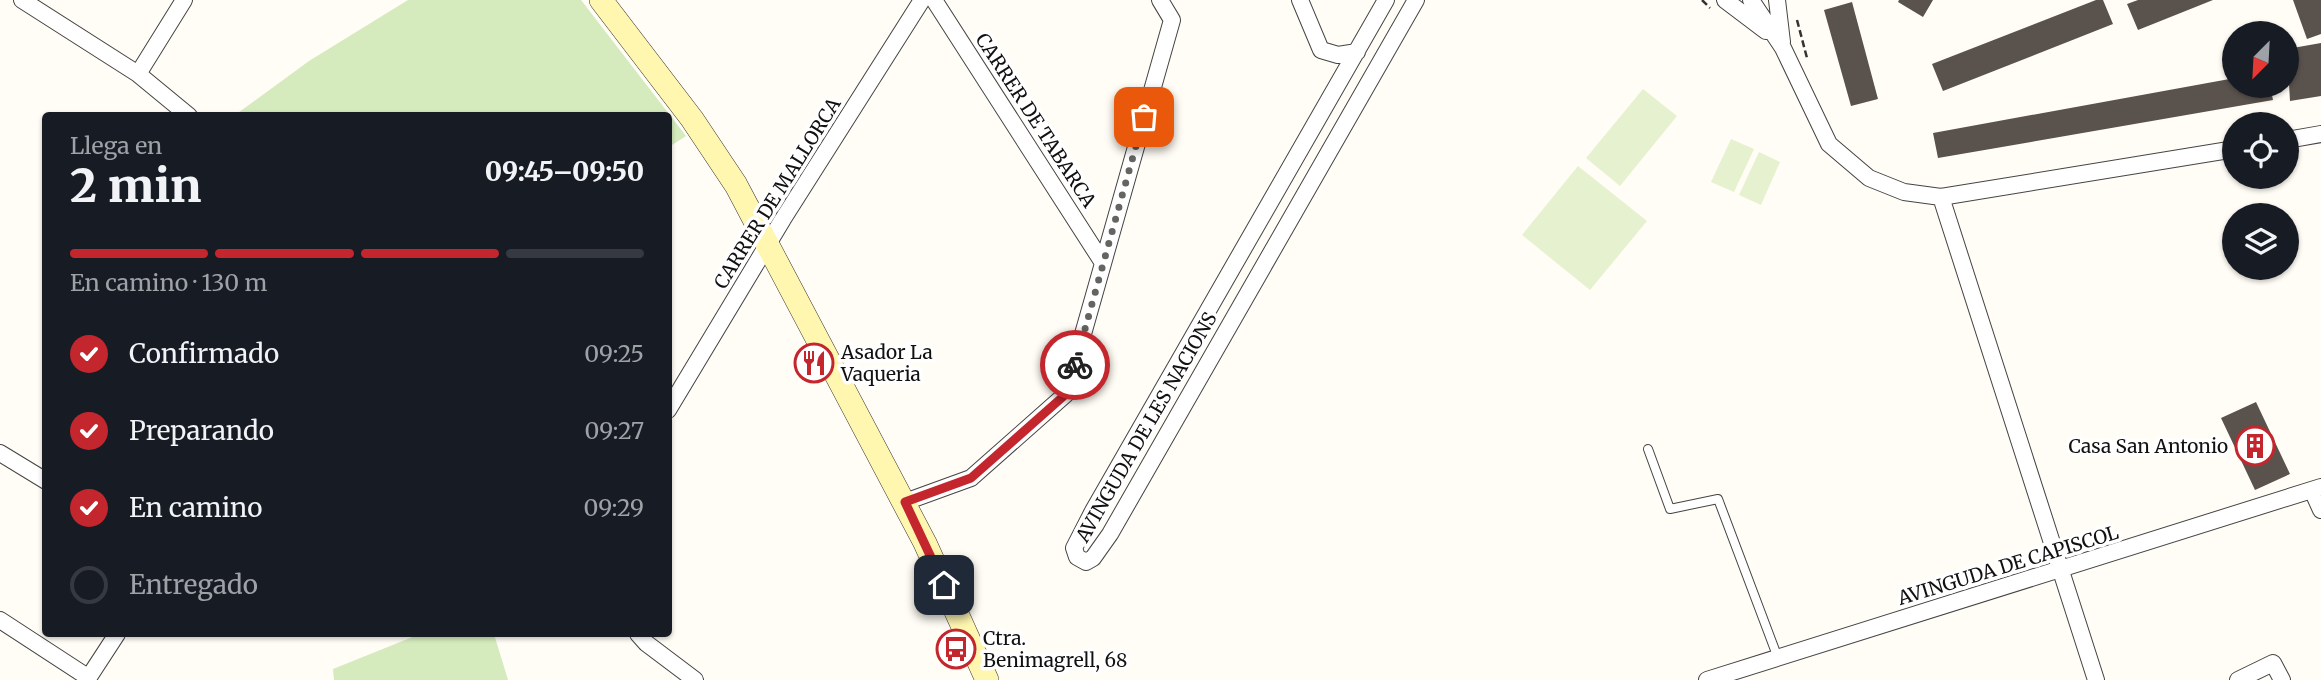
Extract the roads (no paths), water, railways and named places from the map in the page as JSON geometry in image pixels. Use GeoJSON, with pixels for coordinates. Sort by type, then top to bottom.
{"type":"FeatureCollection","features":[{"type":"Feature","properties":{"kind":"street"},"geometry":{"type":"LineString","coordinates":[[22,0],[138,74],[184,112]]}},
{"type":"Feature","properties":{"kind":"street"},"geometry":{"type":"LineString","coordinates":[[138,74],[184,0]]}},
{"type":"Feature","properties":{"kind":"street"},"geometry":{"type":"LineString","coordinates":[[601,0],[692,119],[736,185],[905,502],[985,675]]}},
{"type":"Feature","properties":{"kind":"street","name":"CARRER DE MALLORCA"},"geometry":{"type":"LineString","coordinates":[[672,398],[922,0]]}},
{"type":"Feature","properties":{"kind":"street","name":"CARRER DE TABARCA"},"geometry":{"type":"LineString","coordinates":[[934,0],[1103,263]]}},
{"type":"Feature","properties":{"kind":"street"},"geometry":{"type":"LineString","coordinates":[[905,502],[971,478],[1066,394],[1172,20],[1160,0]]}},
{"type":"Feature","properties":{"kind":"street"},"geometry":{"type":"LineString","coordinates":[[1300,0],[1321,50],[1338,55],[1357,52]]}},
{"type":"Feature","properties":{"kind":"street","name":"AVINGUDA DE LES NACIONS"},"geometry":{"type":"LineString","coordinates":[[1386,0],[1093,510],[1074,548],[1077,557],[1086,562],[1093,558],[1110,534],[1416,0]]}},
{"type":"Feature","properties":{"kind":"street"},"geometry":{"type":"LineString","coordinates":[[1751,0],[1783,48],[1829,144],[1869,178],[1904,192],[1941,197],[2222,151]]}},
{"type":"Feature","properties":{"kind":"street"},"geometry":{"type":"LineString","coordinates":[[1777,0],[1783,48]]}},
{"type":"Feature","properties":{"kind":"street"},"geometry":{"type":"LineString","coordinates":[[1721,6],[1762,26],[1783,48]]}},
{"type":"Feature","properties":{"kind":"street"},"geometry":{"type":"LineString","coordinates":[[2299,138],[2321,134]]}},
{"type":"Feature","properties":{"kind":"street"},"geometry":{"type":"LineString","coordinates":[[1941,197],[2096,680]]}},
{"type":"Feature","properties":{"kind":"street"},"geometry":{"type":"LineString","coordinates":[[0,453],[42,479]]}},
{"type":"Feature","properties":{"kind":"street"},"geometry":{"type":"LineString","coordinates":[[2316,489],[2321,510]]}},
{"type":"Feature","properties":{"kind":"street","name":"AVINGUDA DE CAPISCOL"},"geometry":{"type":"LineString","coordinates":[[1707,680],[2061,572],[2316,489]]}},
{"type":"Feature","properties":{"kind":"street"},"geometry":{"type":"LineString","coordinates":[[0,620],[88,679],[115,637]]}},
{"type":"Feature","properties":{"kind":"street"},"geometry":{"type":"LineString","coordinates":[[641,637],[695,680]]}},
{"type":"Feature","properties":{"kind":"street"},"geometry":{"type":"LineString","coordinates":[[2238,680],[2273,663],[2282,680]]}},
{"type":"Feature","properties":{"kind":"lane"},"geometry":{"type":"LineString","coordinates":[[1648,449],[1670,509],[1718,499],[1778,658]]}},
{"type":"Feature","properties":{"kind":"place","name":"Asador La Vaqueria"},"geometry":{"type":"Point","coordinates":[814,363]}},
{"type":"Feature","properties":{"kind":"place","name":"Casa San Antonio"},"geometry":{"type":"Point","coordinates":[2255,446]}},
{"type":"Feature","properties":{"kind":"place","name":"Ctra. Benimagrell, 68"},"geometry":{"type":"Point","coordinates":[956,649]}}]}
